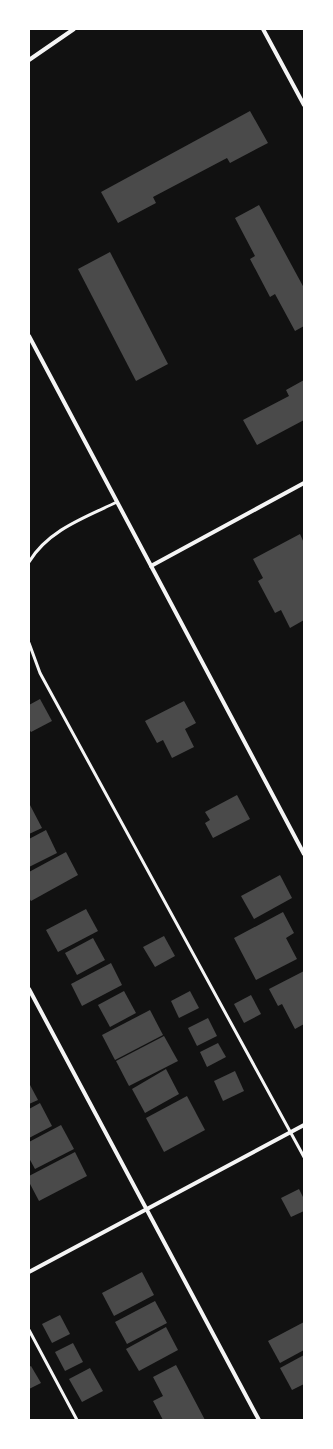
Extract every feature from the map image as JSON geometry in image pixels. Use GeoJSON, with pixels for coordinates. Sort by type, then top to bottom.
{"type":"FeatureCollection","features":[{"type":"Feature","properties":{"kind":"street"},"geometry":{"type":"LineString","coordinates":[[29,60],[74,29]]}},
{"type":"Feature","properties":{"kind":"street"},"geometry":{"type":"LineString","coordinates":[[263,29],[304,105]]}},
{"type":"Feature","properties":{"kind":"street"},"geometry":{"type":"LineString","coordinates":[[29,336],[304,854]]}},
{"type":"Feature","properties":{"kind":"street"},"geometry":{"type":"LineString","coordinates":[[151,566],[304,483]]}},
{"type":"Feature","properties":{"kind":"street"},"geometry":{"type":"LineString","coordinates":[[29,989],[259,1420]]}},
{"type":"Feature","properties":{"kind":"street"},"geometry":{"type":"LineString","coordinates":[[29,1272],[304,1124]]}},
{"type":"Feature","properties":{"kind":"lane"},"geometry":{"type":"LineString","coordinates":[[29,562],[33,555],[52,536],[117,502]]}},
{"type":"Feature","properties":{"kind":"lane"},"geometry":{"type":"LineString","coordinates":[[29,643],[40,673],[304,1158]]}},
{"type":"Feature","properties":{"kind":"lane"},"geometry":{"type":"LineString","coordinates":[[29,1330],[77,1420]]}},
{"type":"Feature","properties":{"kind":"building"},"geometry":{"type":"Polygon","coordinates":[[[250,111],[268,143],[230,163],[227,158],[153,197],[156,203],[118,223],[101,192],[250,111]]]}},
{"type":"Feature","properties":{"kind":"building"},"geometry":{"type":"Polygon","coordinates":[[[259,205],[304,288],[304,326],[295,331],[275,294],[270,297],[250,259],[255,256],[235,218],[259,205]]]}},
{"type":"Feature","properties":{"kind":"building"},"geometry":{"type":"Polygon","coordinates":[[[110,252],[168,364],[136,381],[78,269],[110,252]]]}},
{"type":"Feature","properties":{"kind":"building"},"geometry":{"type":"Polygon","coordinates":[[[304,380],[304,420],[257,445],[243,420],[289,396],[286,390],[304,380]]]}},
{"type":"Feature","properties":{"kind":"building"},"geometry":{"type":"Polygon","coordinates":[[[300,534],[304,543],[304,620],[290,628],[281,610],[275,613],[258,581],[263,578],[253,559],[300,534]]]}},
{"type":"Feature","properties":{"kind":"building"},"geometry":{"type":"Polygon","coordinates":[[[40,699],[52,721],[31,732],[29,729],[29,705],[40,699]]]}},
{"type":"Feature","properties":{"kind":"building"},"geometry":{"type":"Polygon","coordinates":[[[184,701],[196,723],[185,729],[194,747],[172,758],[163,740],[157,743],[145,721],[184,701]]]}},
{"type":"Feature","properties":{"kind":"building"},"geometry":{"type":"Polygon","coordinates":[[[237,795],[250,819],[213,838],[205,823],[210,820],[205,812],[237,795]]]}},
{"type":"Feature","properties":{"kind":"building"},"geometry":{"type":"Polygon","coordinates":[[[30,805],[42,828],[29,834],[29,806],[30,805]]]}},
{"type":"Feature","properties":{"kind":"building"},"geometry":{"type":"Polygon","coordinates":[[[46,830],[57,853],[29,867],[29,839],[46,830]]]}},
{"type":"Feature","properties":{"kind":"building"},"geometry":{"type":"Polygon","coordinates":[[[66,852],[78,875],[31,901],[29,898],[29,872],[66,852]]]}},
{"type":"Feature","properties":{"kind":"building"},"geometry":{"type":"Polygon","coordinates":[[[280,875],[292,898],[254,919],[241,896],[280,875]]]}},
{"type":"Feature","properties":{"kind":"building"},"geometry":{"type":"Polygon","coordinates":[[[86,909],[98,931],[58,952],[46,930],[86,909]]]}},
{"type":"Feature","properties":{"kind":"building"},"geometry":{"type":"Polygon","coordinates":[[[283,912],[294,933],[286,938],[297,959],[256,980],[234,938],[283,912]]]}},
{"type":"Feature","properties":{"kind":"building"},"geometry":{"type":"Polygon","coordinates":[[[164,936],[175,956],[155,967],[143,947],[164,936]]]}},
{"type":"Feature","properties":{"kind":"building"},"geometry":{"type":"Polygon","coordinates":[[[93,938],[105,960],[77,975],[65,953],[93,938]]]}},
{"type":"Feature","properties":{"kind":"building"},"geometry":{"type":"Polygon","coordinates":[[[111,963],[122,985],[82,1006],[71,984],[111,963]]]}},
{"type":"Feature","properties":{"kind":"building"},"geometry":{"type":"Polygon","coordinates":[[[304,971],[304,1024],[295,1029],[282,1004],[278,1006],[269,989],[304,971]]]}},
{"type":"Feature","properties":{"kind":"building"},"geometry":{"type":"Polygon","coordinates":[[[124,991],[136,1013],[110,1027],[98,1005],[124,991]]]}},
{"type":"Feature","properties":{"kind":"building"},"geometry":{"type":"Polygon","coordinates":[[[190,991],[199,1008],[179,1018],[171,1001],[190,991]]]}},
{"type":"Feature","properties":{"kind":"building"},"geometry":{"type":"Polygon","coordinates":[[[251,995],[261,1014],[244,1023],[234,1004],[251,995]]]}},
{"type":"Feature","properties":{"kind":"building"},"geometry":{"type":"Polygon","coordinates":[[[150,1010],[163,1035],[115,1060],[102,1035],[150,1010]]]}},
{"type":"Feature","properties":{"kind":"building"},"geometry":{"type":"Polygon","coordinates":[[[208,1018],[217,1036],[197,1046],[188,1028],[208,1018]]]}},
{"type":"Feature","properties":{"kind":"building"},"geometry":{"type":"Polygon","coordinates":[[[164,1036],[178,1061],[129,1086],[116,1061],[164,1036]]]}},
{"type":"Feature","properties":{"kind":"building"},"geometry":{"type":"Polygon","coordinates":[[[218,1043],[226,1057],[207,1067],[200,1052],[218,1043]]]}},
{"type":"Feature","properties":{"kind":"building"},"geometry":{"type":"Polygon","coordinates":[[[166,1069],[179,1094],[145,1113],[132,1089],[166,1069]]]}},
{"type":"Feature","properties":{"kind":"building"},"geometry":{"type":"Polygon","coordinates":[[[235,1071],[244,1091],[223,1101],[214,1081],[235,1071]]]}},
{"type":"Feature","properties":{"kind":"building"},"geometry":{"type":"Polygon","coordinates":[[[29,1083],[38,1100],[29,1104],[29,1083]]]}},
{"type":"Feature","properties":{"kind":"building"},"geometry":{"type":"Polygon","coordinates":[[[187,1096],[205,1130],[164,1152],[146,1118],[187,1096]]]}},
{"type":"Feature","properties":{"kind":"building"},"geometry":{"type":"Polygon","coordinates":[[[40,1103],[52,1126],[29,1138],[29,1109],[40,1103]]]}},
{"type":"Feature","properties":{"kind":"building"},"geometry":{"type":"Polygon","coordinates":[[[61,1125],[74,1149],[35,1169],[29,1158],[29,1142],[61,1125]]]}},
{"type":"Feature","properties":{"kind":"building"},"geometry":{"type":"Polygon","coordinates":[[[75,1152],[87,1176],[39,1201],[29,1182],[29,1176],[75,1152]]]}},
{"type":"Feature","properties":{"kind":"building"},"geometry":{"type":"Polygon","coordinates":[[[299,1189],[304,1199],[304,1211],[291,1217],[281,1198],[299,1189]]]}},
{"type":"Feature","properties":{"kind":"building"},"geometry":{"type":"Polygon","coordinates":[[[142,1272],[154,1295],[114,1316],[102,1293],[142,1272]]]}},
{"type":"Feature","properties":{"kind":"building"},"geometry":{"type":"Polygon","coordinates":[[[155,1301],[167,1323],[127,1344],[115,1322],[155,1301]]]}},
{"type":"Feature","properties":{"kind":"building"},"geometry":{"type":"Polygon","coordinates":[[[60,1315],[70,1334],[52,1343],[42,1324],[60,1315]]]}},
{"type":"Feature","properties":{"kind":"building"},"geometry":{"type":"Polygon","coordinates":[[[304,1322],[304,1350],[280,1363],[268,1341],[304,1322]]]}},
{"type":"Feature","properties":{"kind":"building"},"geometry":{"type":"Polygon","coordinates":[[[166,1327],[178,1350],[139,1371],[126,1349],[166,1327]]]}},
{"type":"Feature","properties":{"kind":"building"},"geometry":{"type":"Polygon","coordinates":[[[73,1343],[83,1362],[65,1371],[55,1352],[73,1343]]]}},
{"type":"Feature","properties":{"kind":"building"},"geometry":{"type":"Polygon","coordinates":[[[304,1355],[304,1384],[292,1390],[280,1368],[304,1355]]]}},
{"type":"Feature","properties":{"kind":"building"},"geometry":{"type":"Polygon","coordinates":[[[176,1365],[205,1420],[163,1420],[153,1401],[163,1396],[153,1377],[176,1365]]]}},
{"type":"Feature","properties":{"kind":"building"},"geometry":{"type":"Polygon","coordinates":[[[31,1366],[41,1383],[29,1389],[29,1367],[31,1366]]]}},
{"type":"Feature","properties":{"kind":"building"},"geometry":{"type":"Polygon","coordinates":[[[90,1368],[103,1391],[82,1402],[69,1379],[90,1368]]]}}]}
